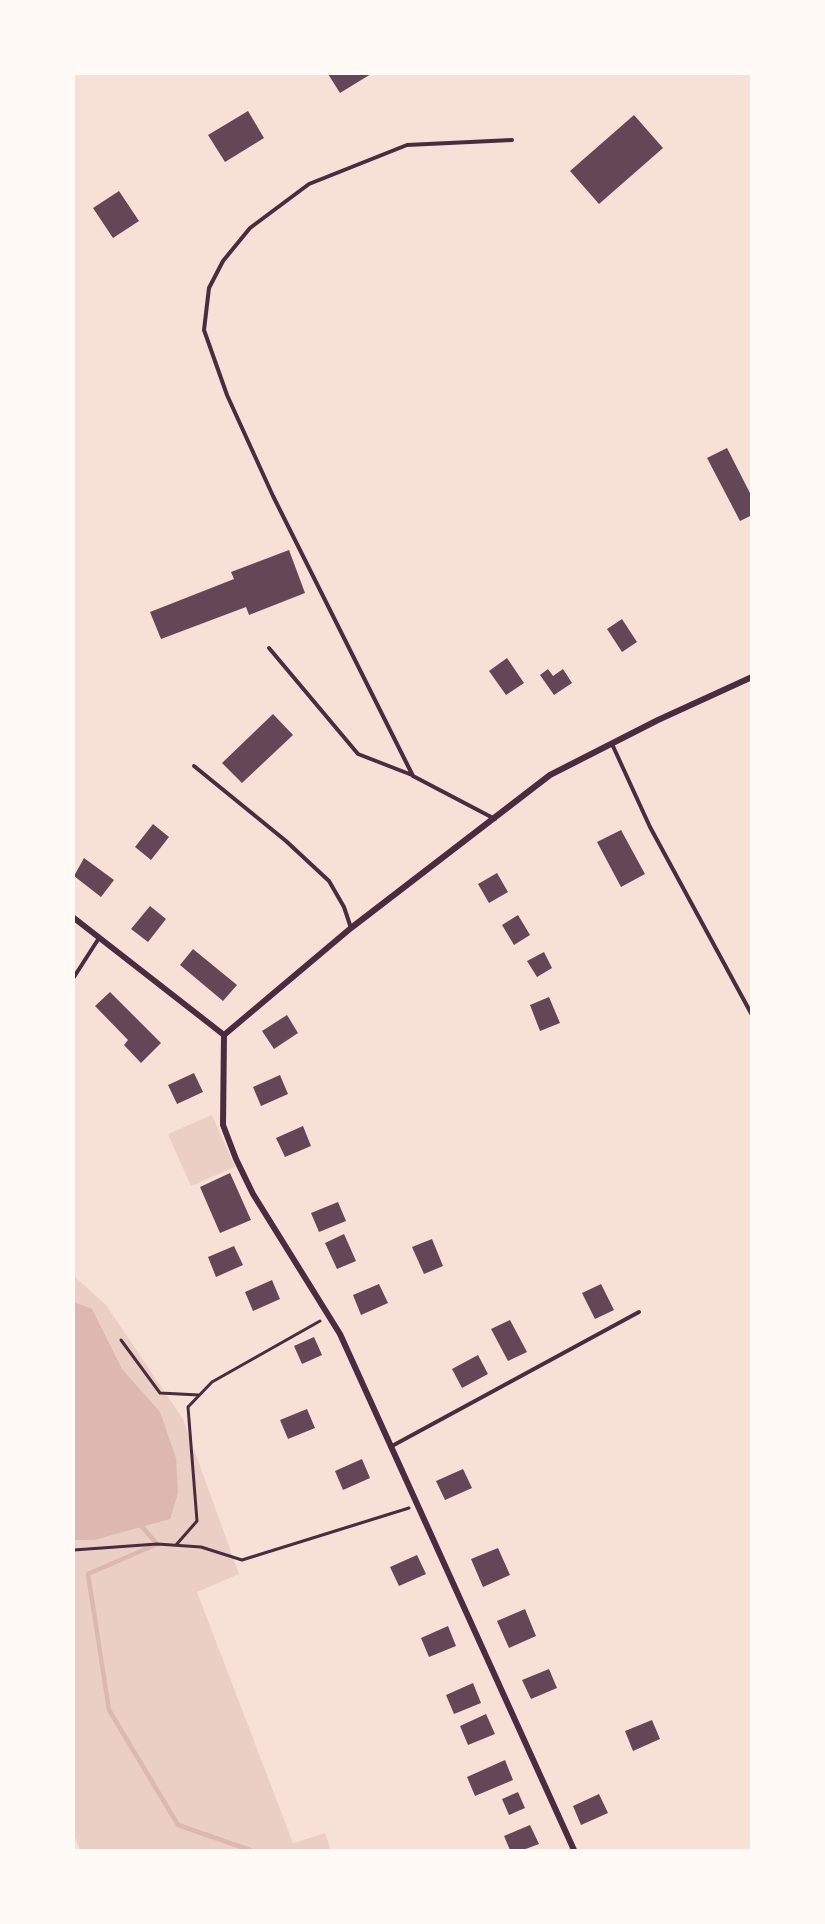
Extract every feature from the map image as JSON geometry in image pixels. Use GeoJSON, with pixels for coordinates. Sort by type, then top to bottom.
{"type":"FeatureCollection","features":[{"type":"Feature","properties":{"kind":"street"},"geometry":{"type":"LineString","coordinates":[[574,1851],[392,1446],[329,1316],[253,1194],[223,1125],[224,1035],[351,928],[550,776],[752,677]]}},
{"type":"Feature","properties":{"kind":"street"},"geometry":{"type":"LineString","coordinates":[[74,918],[224,1035]]}},
{"type":"Feature","properties":{"kind":"lane"},"geometry":{"type":"LineString","coordinates":[[413,776],[273,496],[227,395],[204,330],[209,288],[223,261],[250,228],[309,184],[406,145],[512,140]]}},
{"type":"Feature","properties":{"kind":"lane"},"geometry":{"type":"LineString","coordinates":[[269,648],[358,754],[413,776],[496,819]]}},
{"type":"Feature","properties":{"kind":"lane"},"geometry":{"type":"LineString","coordinates":[[612,744],[650,827],[752,1015]]}},
{"type":"Feature","properties":{"kind":"lane"},"geometry":{"type":"LineString","coordinates":[[194,766],[286,841],[329,881],[344,907],[351,928]]}},
{"type":"Feature","properties":{"kind":"lane"},"geometry":{"type":"LineString","coordinates":[[74,977],[99,938]]}},
{"type":"Feature","properties":{"kind":"lane"},"geometry":{"type":"LineString","coordinates":[[392,1446],[639,1312]]}},
{"type":"Feature","properties":{"kind":"path"},"geometry":{"type":"LineString","coordinates":[[176,1545],[197,1521],[188,1407],[212,1382],[329,1316]]}},
{"type":"Feature","properties":{"kind":"path"},"geometry":{"type":"LineString","coordinates":[[121,1340],[160,1393],[199,1395]]}},
{"type":"Feature","properties":{"kind":"path"},"geometry":{"type":"LineString","coordinates":[[74,1550],[176,1545],[201,1547],[242,1560],[419,1504]]}},
{"type":"Feature","properties":{"kind":"shaded area"},"geometry":{"type":"Polygon","coordinates":[[[212,1115],[235,1167],[191,1186],[168,1134],[212,1115]]]}},
{"type":"Feature","properties":{"kind":"shaded area"},"geometry":{"type":"Polygon","coordinates":[[[74,1276],[106,1305],[183,1419],[239,1574],[197,1592],[293,1843],[325,1833],[331,1850],[80,1850],[74,1835],[74,1276]]]}},
{"type":"Feature","properties":{"kind":"shaded area"},"geometry":{"type":"Polygon","coordinates":[[[74,1302],[92,1309],[122,1369],[160,1412],[176,1458],[178,1493],[170,1519],[94,1540],[74,1540],[74,1302]]]}},
{"type":"Feature","properties":{"kind":"building"},"geometry":{"type":"Polygon","coordinates":[[[328,74],[371,74],[340,93],[328,74]]]}},
{"type":"Feature","properties":{"kind":"building"},"geometry":{"type":"Polygon","coordinates":[[[248,111],[264,138],[225,162],[208,135],[248,111]]]}},
{"type":"Feature","properties":{"kind":"building"},"geometry":{"type":"Polygon","coordinates":[[[634,115],[663,148],[599,204],[570,171],[634,115]]]}},
{"type":"Feature","properties":{"kind":"building"},"geometry":{"type":"Polygon","coordinates":[[[119,191],[139,221],[113,238],[93,208],[119,191]]]}},
{"type":"Feature","properties":{"kind":"building"},"geometry":{"type":"Polygon","coordinates":[[[727,448],[752,497],[752,515],[740,521],[707,458],[727,448]]]}},
{"type":"Feature","properties":{"kind":"building"},"geometry":{"type":"Polygon","coordinates":[[[289,550],[305,593],[249,615],[246,607],[161,639],[150,612],[234,579],[231,572],[289,550]]]}},
{"type":"Feature","properties":{"kind":"building"},"geometry":{"type":"Polygon","coordinates":[[[622,619],[637,642],[622,652],[607,629],[622,619]]]}},
{"type":"Feature","properties":{"kind":"building"},"geometry":{"type":"Polygon","coordinates":[[[507,658],[524,683],[506,695],[489,671],[507,658]]]}},
{"type":"Feature","properties":{"kind":"building"},"geometry":{"type":"Polygon","coordinates":[[[548,669],[553,676],[563,669],[572,683],[554,695],[540,675],[548,669]]]}},
{"type":"Feature","properties":{"kind":"building"},"geometry":{"type":"Polygon","coordinates":[[[273,714],[293,735],[242,783],[222,763],[273,714]]]}},
{"type":"Feature","properties":{"kind":"building"},"geometry":{"type":"Polygon","coordinates":[[[153,824],[169,837],[151,860],[135,847],[153,824]]]}},
{"type":"Feature","properties":{"kind":"building"},"geometry":{"type":"Polygon","coordinates":[[[621,830],[645,874],[621,887],[597,842],[621,830]]]}},
{"type":"Feature","properties":{"kind":"building"},"geometry":{"type":"Polygon","coordinates":[[[84,858],[114,880],[101,897],[74,876],[84,858]]]}},
{"type":"Feature","properties":{"kind":"building"},"geometry":{"type":"Polygon","coordinates":[[[497,873],[508,892],[489,903],[478,884],[497,873]]]}},
{"type":"Feature","properties":{"kind":"building"},"geometry":{"type":"Polygon","coordinates":[[[150,906],[166,919],[148,942],[131,929],[150,906]]]}},
{"type":"Feature","properties":{"kind":"building"},"geometry":{"type":"Polygon","coordinates":[[[518,915],[530,935],[514,945],[502,925],[518,915]]]}},
{"type":"Feature","properties":{"kind":"building"},"geometry":{"type":"Polygon","coordinates":[[[193,949],[237,985],[223,1001],[180,965],[193,949]]]}},
{"type":"Feature","properties":{"kind":"building"},"geometry":{"type":"Polygon","coordinates":[[[544,952],[552,968],[537,977],[527,961],[544,952]]]}},
{"type":"Feature","properties":{"kind":"building"},"geometry":{"type":"Polygon","coordinates":[[[110,992],[161,1043],[141,1063],[124,1045],[128,1040],[95,1006],[110,992]]]}},
{"type":"Feature","properties":{"kind":"building"},"geometry":{"type":"Polygon","coordinates":[[[549,997],[560,1023],[540,1031],[530,1005],[549,997]]]}},
{"type":"Feature","properties":{"kind":"building"},"geometry":{"type":"Polygon","coordinates":[[[287,1015],[298,1033],[274,1049],[262,1031],[287,1015]]]}},
{"type":"Feature","properties":{"kind":"building"},"geometry":{"type":"Polygon","coordinates":[[[194,1073],[203,1092],[177,1104],[168,1085],[194,1073]]]}},
{"type":"Feature","properties":{"kind":"building"},"geometry":{"type":"Polygon","coordinates":[[[280,1075],[288,1094],[261,1106],[253,1087],[280,1075]]]}},
{"type":"Feature","properties":{"kind":"building"},"geometry":{"type":"Polygon","coordinates":[[[303,1126],[311,1146],[285,1157],[276,1138],[303,1126]]]}},
{"type":"Feature","properties":{"kind":"building"},"geometry":{"type":"Polygon","coordinates":[[[230,1173],[251,1220],[220,1233],[200,1187],[230,1173]]]}},
{"type":"Feature","properties":{"kind":"building"},"geometry":{"type":"Polygon","coordinates":[[[338,1202],[346,1221],[319,1232],[311,1213],[338,1202]]]}},
{"type":"Feature","properties":{"kind":"building"},"geometry":{"type":"Polygon","coordinates":[[[344,1234],[356,1261],[337,1269],[325,1243],[344,1234]]]}},
{"type":"Feature","properties":{"kind":"building"},"geometry":{"type":"Polygon","coordinates":[[[432,1239],[443,1266],[424,1274],[412,1247],[432,1239]]]}},
{"type":"Feature","properties":{"kind":"building"},"geometry":{"type":"Polygon","coordinates":[[[234,1246],[243,1265],[216,1277],[208,1257],[234,1246]]]}},
{"type":"Feature","properties":{"kind":"building"},"geometry":{"type":"Polygon","coordinates":[[[272,1280],[280,1299],[253,1311],[245,1292],[272,1280]]]}},
{"type":"Feature","properties":{"kind":"building"},"geometry":{"type":"Polygon","coordinates":[[[379,1284],[388,1303],[361,1315],[353,1295],[379,1284]]]}},
{"type":"Feature","properties":{"kind":"building"},"geometry":{"type":"Polygon","coordinates":[[[601,1284],[614,1310],[595,1319],[582,1293],[601,1284]]]}},
{"type":"Feature","properties":{"kind":"building"},"geometry":{"type":"Polygon","coordinates":[[[510,1320],[527,1352],[508,1361],[491,1329],[510,1320]]]}},
{"type":"Feature","properties":{"kind":"building"},"geometry":{"type":"Polygon","coordinates":[[[314,1337],[322,1355],[302,1364],[294,1346],[314,1337]]]}},
{"type":"Feature","properties":{"kind":"building"},"geometry":{"type":"Polygon","coordinates":[[[478,1355],[488,1374],[462,1388],[452,1369],[478,1355]]]}},
{"type":"Feature","properties":{"kind":"building"},"geometry":{"type":"Polygon","coordinates":[[[307,1409],[315,1428],[288,1439],[280,1420],[307,1409]]]}},
{"type":"Feature","properties":{"kind":"building"},"geometry":{"type":"Polygon","coordinates":[[[362,1459],[370,1478],[343,1490],[335,1471],[362,1459]]]}},
{"type":"Feature","properties":{"kind":"building"},"geometry":{"type":"Polygon","coordinates":[[[463,1469],[472,1488],[445,1500],[436,1481],[463,1469]]]}},
{"type":"Feature","properties":{"kind":"building"},"geometry":{"type":"Polygon","coordinates":[[[498,1548],[510,1575],[483,1587],[471,1559],[498,1548]]]}},
{"type":"Feature","properties":{"kind":"building"},"geometry":{"type":"Polygon","coordinates":[[[417,1555],[426,1574],[399,1586],[390,1567],[417,1555]]]}},
{"type":"Feature","properties":{"kind":"building"},"geometry":{"type":"Polygon","coordinates":[[[525,1609],[536,1636],[509,1648],[497,1621],[525,1609]]]}},
{"type":"Feature","properties":{"kind":"building"},"geometry":{"type":"Polygon","coordinates":[[[448,1626],[456,1646],[429,1657],[421,1638],[448,1626]]]}},
{"type":"Feature","properties":{"kind":"building"},"geometry":{"type":"Polygon","coordinates":[[[549,1669],[557,1688],[531,1699],[522,1680],[549,1669]]]}},
{"type":"Feature","properties":{"kind":"building"},"geometry":{"type":"Polygon","coordinates":[[[473,1683],[481,1703],[454,1714],[446,1695],[473,1683]]]}},
{"type":"Feature","properties":{"kind":"building"},"geometry":{"type":"Polygon","coordinates":[[[486,1714],[495,1734],[468,1745],[460,1726],[486,1714]]]}},
{"type":"Feature","properties":{"kind":"building"},"geometry":{"type":"Polygon","coordinates":[[[652,1720],[660,1739],[633,1751],[625,1731],[652,1720]]]}},
{"type":"Feature","properties":{"kind":"building"},"geometry":{"type":"Polygon","coordinates":[[[505,1760],[513,1780],[475,1796],[467,1777],[505,1760]]]}},
{"type":"Feature","properties":{"kind":"building"},"geometry":{"type":"Polygon","coordinates":[[[518,1792],[525,1808],[509,1815],[502,1799],[518,1792]]]}},
{"type":"Feature","properties":{"kind":"building"},"geometry":{"type":"Polygon","coordinates":[[[599,1794],[608,1813],[581,1825],[573,1806],[599,1794]]]}},
{"type":"Feature","properties":{"kind":"building"},"geometry":{"type":"Polygon","coordinates":[[[530,1825],[539,1844],[523,1850],[510,1850],[504,1836],[530,1825]]]}},
{"type":"Feature","properties":{"kind":"waterway"},"geometry":{"type":"LineString","coordinates":[[138,1522],[157,1544],[88,1574],[109,1710],[178,1825],[250,1850]]}}]}
